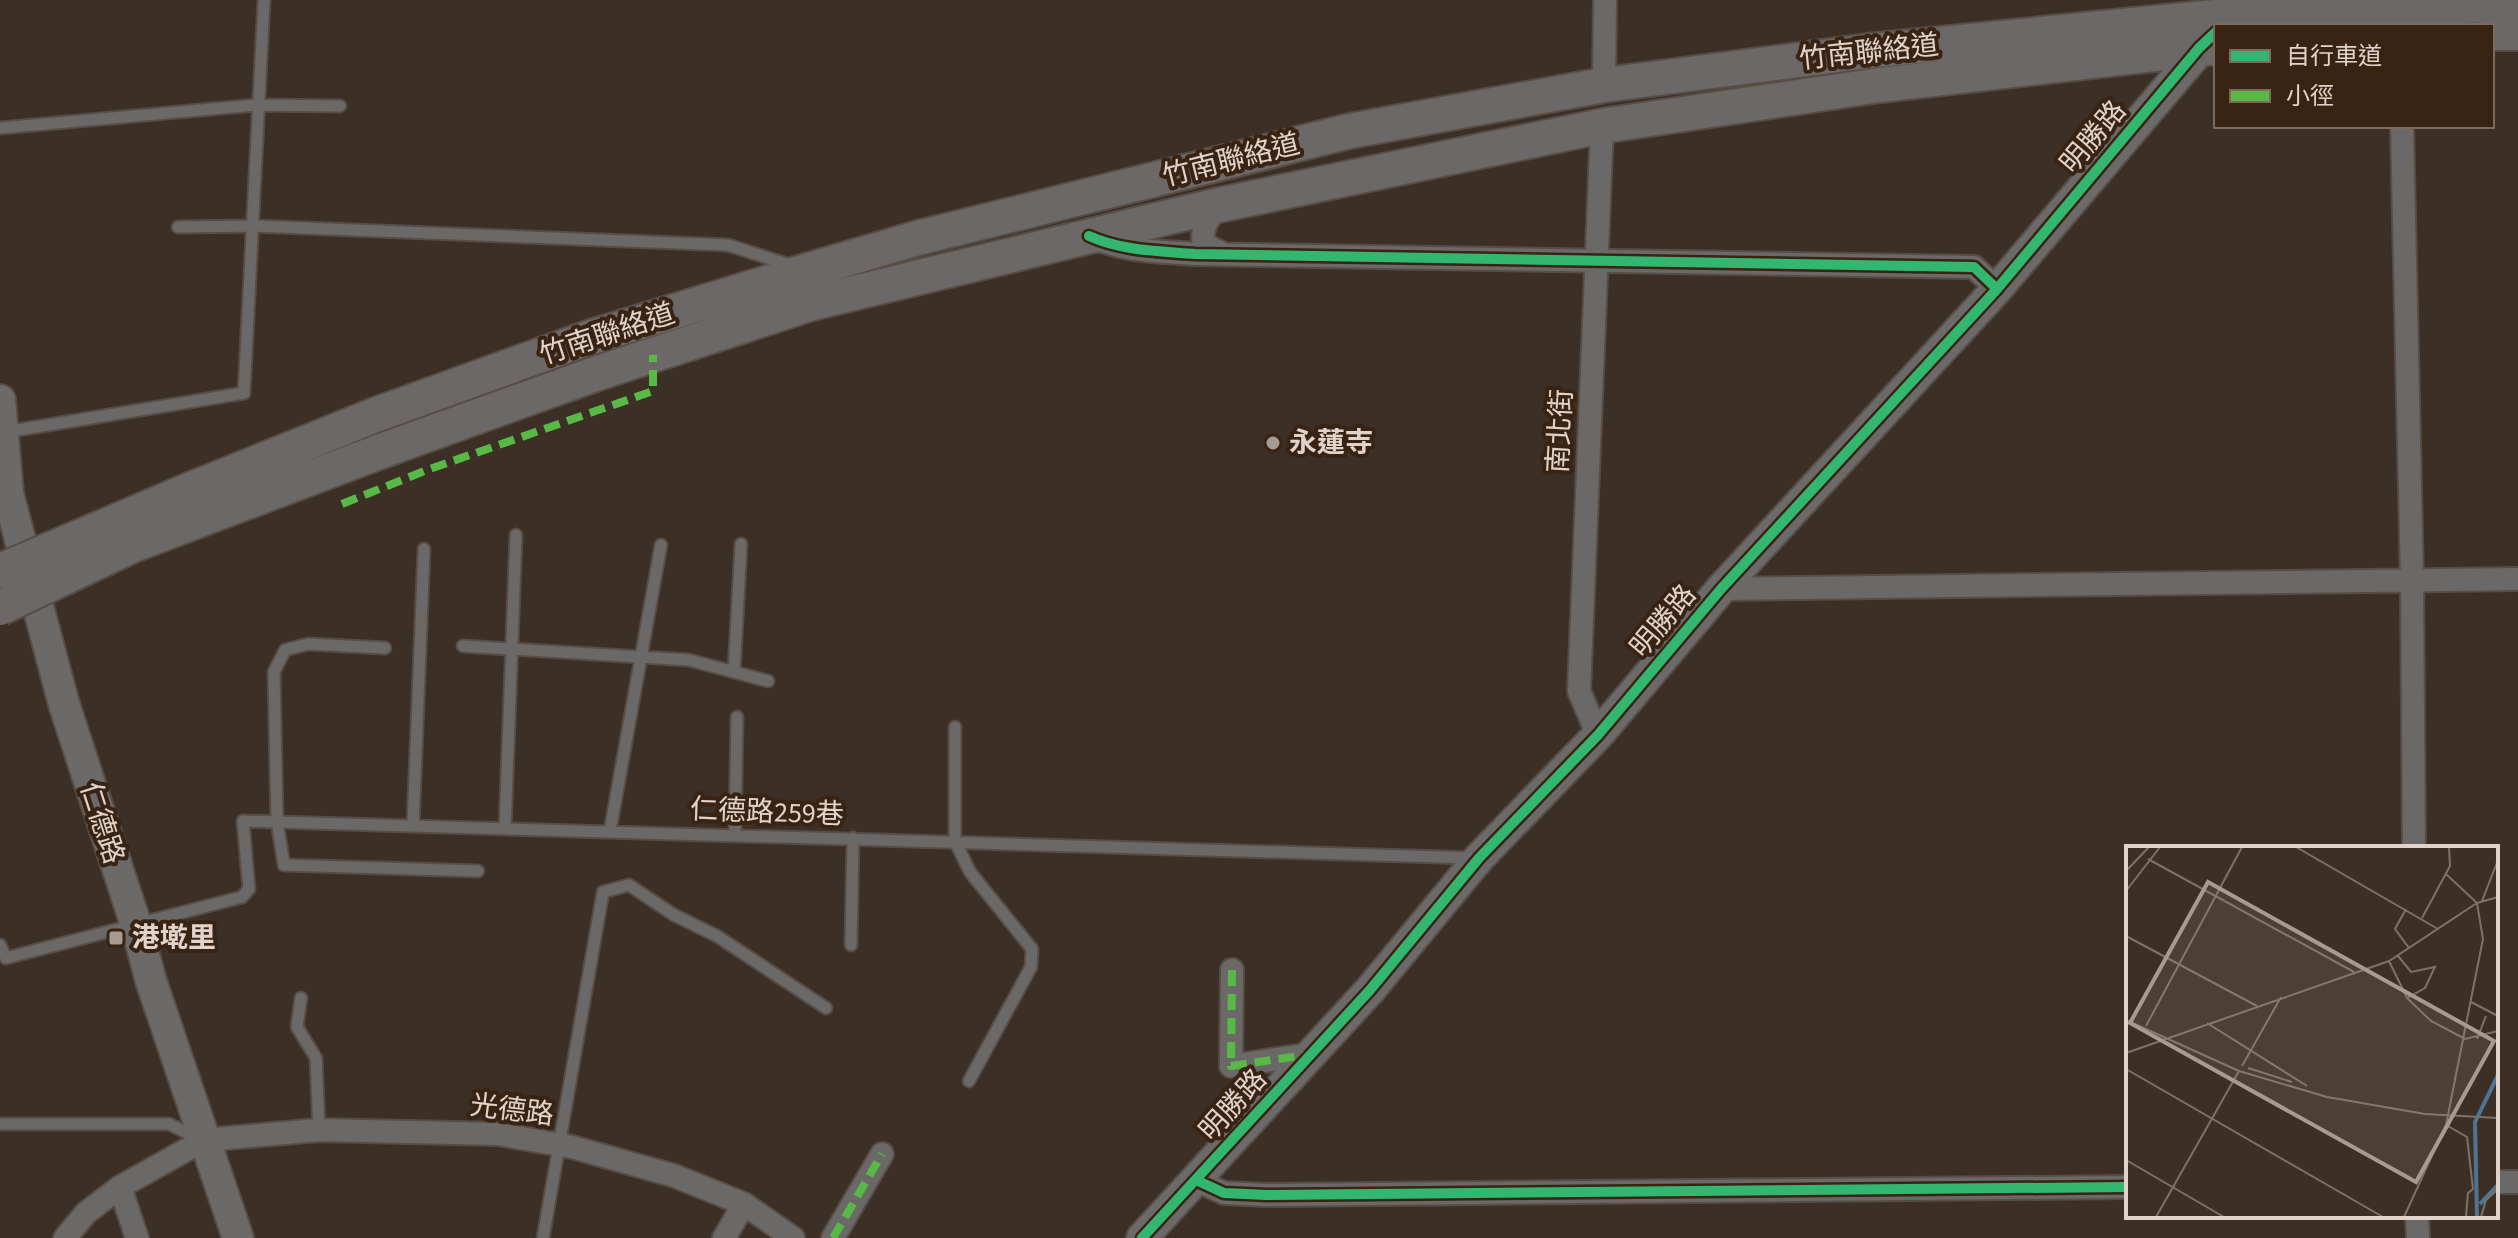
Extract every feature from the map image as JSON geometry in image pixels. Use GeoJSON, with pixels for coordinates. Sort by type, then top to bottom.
{"type":"FeatureCollection","features":[{"type":"Feature","properties":{"kind":"main road","name":"竹南聯絡道"},"geometry":{"type":"LineString","coordinates":[[2272,24],[2518,4]]}},
{"type":"Feature","properties":{"kind":"main road","name":"竹南聯絡道"},"geometry":{"type":"LineString","coordinates":[[0,608],[133,545],[598,373],[809,287],[918,238],[1350,131],[1604,85],[1868,51],[2214,29]]}},
{"type":"Feature","properties":{"kind":"main road","name":"竹南聯絡道"},"geometry":{"type":"LineString","coordinates":[[0,571],[375,415],[588,338],[809,287],[1089,236],[1219,205],[1602,126],[1880,85],[2214,29]]}},
{"type":"Feature","properties":{"kind":"main road"},"geometry":{"type":"LineString","coordinates":[[2494,33],[2518,33]]}},
{"type":"Feature","properties":{"kind":"street"},"geometry":{"type":"LineString","coordinates":[[1604,85],[1605,0]]}},
{"type":"Feature","properties":{"kind":"street","name":"明勝路"},"geometry":{"type":"LineString","coordinates":[[1142,1238],[1370,990],[1479,858],[1598,735],[1721,589],[1997,289],[2214,38]]}},
{"type":"Feature","properties":{"kind":"street","name":"南北街"},"geometry":{"type":"LineString","coordinates":[[1598,735],[1579,691],[1602,126]]}},
{"type":"Feature","properties":{"kind":"street"},"geometry":{"type":"LineString","coordinates":[[2402,128],[2412,581],[2414,846]]}},
{"type":"Feature","properties":{"kind":"street"},"geometry":{"type":"LineString","coordinates":[[1219,205],[1205,222],[1201,233],[1204,244],[1223,254]]}},
{"type":"Feature","properties":{"kind":"street"},"geometry":{"type":"LineString","coordinates":[[1089,236],[1141,250],[1223,254],[1974,267],[1997,289]]}},
{"type":"Feature","properties":{"kind":"street","name":"仁德路"},"geometry":{"type":"LineString","coordinates":[[0,400],[4,494],[64,704],[136,925],[151,981],[238,1238]]}},
{"type":"Feature","properties":{"kind":"street"},"geometry":{"type":"LineString","coordinates":[[1721,589],[2518,579]]}},
{"type":"Feature","properties":{"kind":"street"},"geometry":{"type":"LineString","coordinates":[[1232,970],[1231,1066],[1312,1054]]}},
{"type":"Feature","properties":{"kind":"street","name":"光德路"},"geometry":{"type":"LineString","coordinates":[[204,1140],[319,1130],[498,1134],[561,1145],[675,1176],[744,1204],[793,1238]]}},
{"type":"Feature","properties":{"kind":"street"},"geometry":{"type":"LineString","coordinates":[[65,1238],[86,1213],[120,1187],[204,1140]]}},
{"type":"Feature","properties":{"kind":"street"},"geometry":{"type":"LineString","coordinates":[[833,1238],[882,1154]]}},
{"type":"Feature","properties":{"kind":"street"},"geometry":{"type":"LineString","coordinates":[[1196,1180],[1224,1193],[1267,1195],[2126,1187]]}},
{"type":"Feature","properties":{"kind":"street"},"geometry":{"type":"LineString","coordinates":[[120,1187],[137,1238]]}},
{"type":"Feature","properties":{"kind":"street"},"geometry":{"type":"LineString","coordinates":[[724,1238],[744,1204]]}},
{"type":"Feature","properties":{"kind":"street"},"geometry":{"type":"LineString","coordinates":[[2417,1218],[2418,1238]]}},
{"type":"Feature","properties":{"kind":"lane"},"geometry":{"type":"LineString","coordinates":[[2,433],[244,393],[264,0]]}},
{"type":"Feature","properties":{"kind":"lane"},"geometry":{"type":"LineString","coordinates":[[0,128],[257,105],[340,106]]}},
{"type":"Feature","properties":{"kind":"lane"},"geometry":{"type":"LineString","coordinates":[[178,227],[253,226],[728,245],[809,287]]}},
{"type":"Feature","properties":{"kind":"lane"},"geometry":{"type":"LineString","coordinates":[[505,828],[516,535]]}},
{"type":"Feature","properties":{"kind":"lane"},"geometry":{"type":"LineString","coordinates":[[734,672],[741,544]]}},
{"type":"Feature","properties":{"kind":"lane"},"geometry":{"type":"LineString","coordinates":[[610,831],[661,545]]}},
{"type":"Feature","properties":{"kind":"lane"},"geometry":{"type":"LineString","coordinates":[[413,826],[424,549]]}},
{"type":"Feature","properties":{"kind":"lane"},"geometry":{"type":"LineString","coordinates":[[385,648],[308,644],[285,650],[274,672],[277,822],[284,865],[478,871]]}},
{"type":"Feature","properties":{"kind":"lane"},"geometry":{"type":"LineString","coordinates":[[463,646],[689,660],[768,681]]}},
{"type":"Feature","properties":{"kind":"lane"},"geometry":{"type":"LineString","coordinates":[[735,835],[737,717]]}},
{"type":"Feature","properties":{"kind":"lane"},"geometry":{"type":"LineString","coordinates":[[955,727],[955,841],[970,872],[1032,949],[1031,967],[969,1081]]}},
{"type":"Feature","properties":{"kind":"lane","name":"仁德路259巷"},"geometry":{"type":"LineString","coordinates":[[136,925],[242,897],[249,889],[243,821],[1479,858]]}},
{"type":"Feature","properties":{"kind":"lane"},"geometry":{"type":"LineString","coordinates":[[851,945],[853,838]]}},
{"type":"Feature","properties":{"kind":"lane"},"geometry":{"type":"LineString","coordinates":[[543,1238],[603,892],[629,885],[674,915],[717,936],[826,1008]]}},
{"type":"Feature","properties":{"kind":"lane"},"geometry":{"type":"LineString","coordinates":[[0,945],[6,958],[136,925]]}},
{"type":"Feature","properties":{"kind":"lane"},"geometry":{"type":"LineString","coordinates":[[301,998],[297,1027],[316,1058],[319,1130]]}},
{"type":"Feature","properties":{"kind":"lane"},"geometry":{"type":"LineString","coordinates":[[0,1124],[169,1124],[204,1140]]}},
{"type":"Feature","properties":{"kind":"marked path"},"geometry":{"type":"LineString","coordinates":[[342,504],[427,470],[653,391],[653,355]]}},
{"type":"Feature","properties":{"kind":"marked path"},"geometry":{"type":"LineString","coordinates":[[1232,970],[1231,1066],[1312,1054]]}},
{"type":"Feature","properties":{"kind":"marked path"},"geometry":{"type":"LineString","coordinates":[[833,1238],[882,1154]]}},
{"type":"Feature","properties":{"kind":"cycle path"},"geometry":{"type":"LineString","coordinates":[[1142,1238],[1370,990],[1479,858],[1598,735],[1721,589],[1997,289],[2214,34]]}},
{"type":"Feature","properties":{"kind":"cycle path"},"geometry":{"type":"LineString","coordinates":[[1089,236],[1128,247],[1195,254],[1974,267],[1997,289]]}},
{"type":"Feature","properties":{"kind":"cycle path"},"geometry":{"type":"LineString","coordinates":[[1196,1180],[1224,1193],[1267,1195],[2126,1187]]}},
{"type":"Feature","properties":{"kind":"place","name":"永蓮寺"},"geometry":{"type":"Point","coordinates":[1273,443]}},
{"type":"Feature","properties":{"kind":"place","name":"港墘里"},"geometry":{"type":"Point","coordinates":[116,938]}}]}
